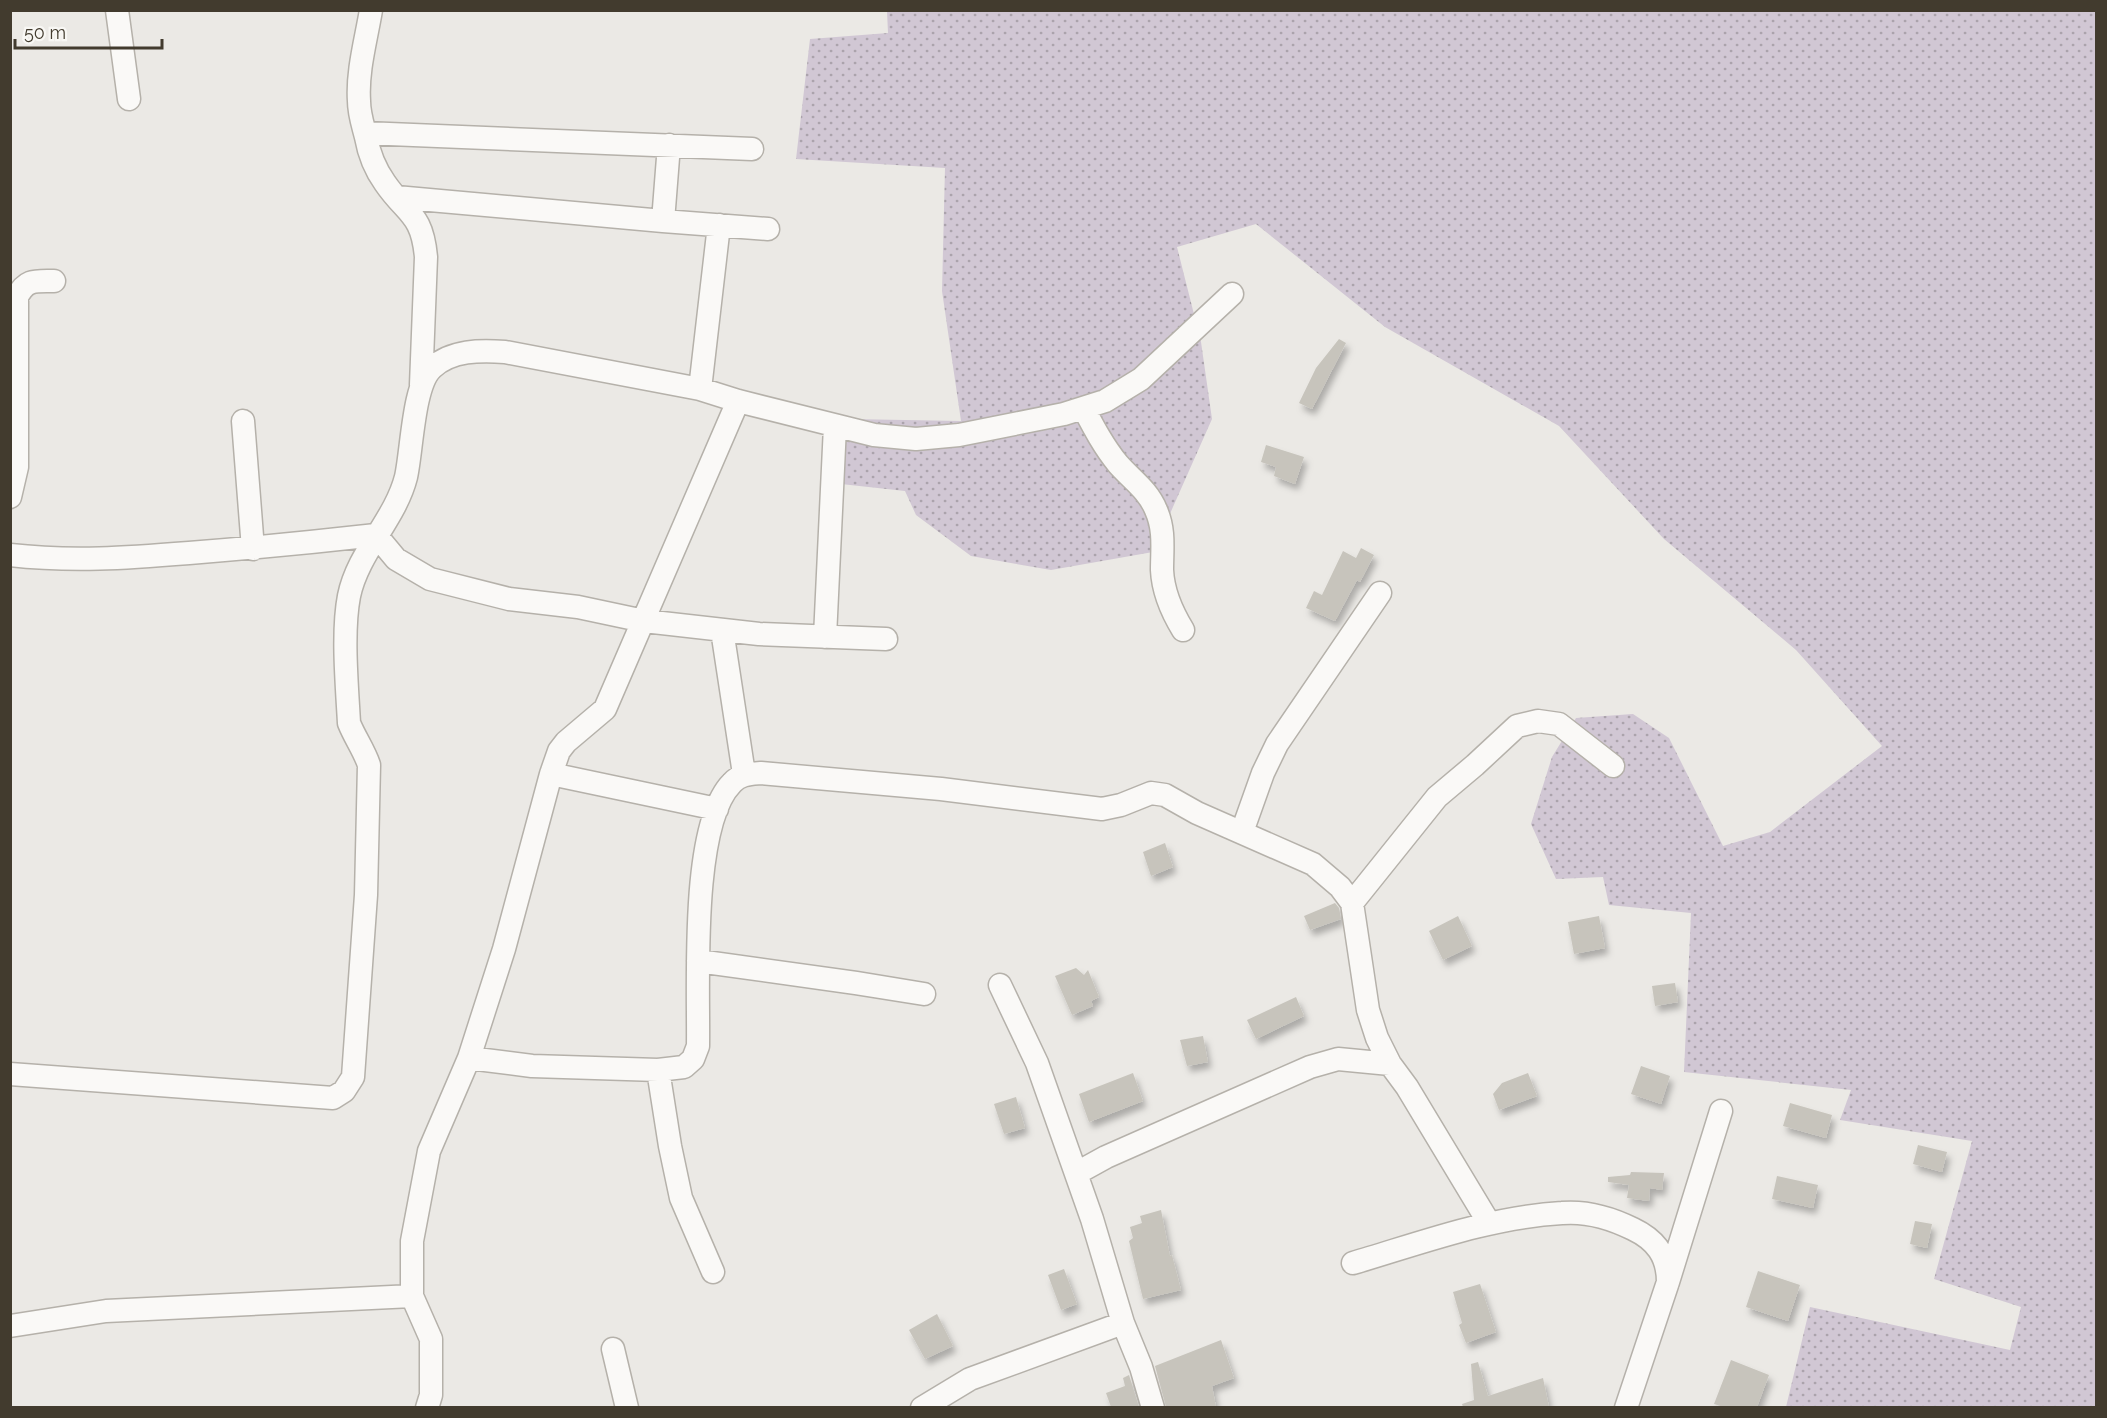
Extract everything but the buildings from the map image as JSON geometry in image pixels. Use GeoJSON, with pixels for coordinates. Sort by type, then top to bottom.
{"type":"FeatureCollection","features":[{"type":"Feature","properties":{"kind":"street"},"geometry":{"type":"LineString","coordinates":[[117,10],[129,99]]}},
{"type":"Feature","properties":{"kind":"street"},"geometry":{"type":"LineString","coordinates":[[10,1074],[333,1098],[344,1091],[353,1077],[366,895],[369,765],[364,750],[353,734],[349,723],[346,628],[349,595],[359,568],[399,498],[406,477],[421,385],[426,257],[425,239],[419,223],[409,208],[396,197],[375,167],[360,117],[359,86],[371,10]]}},
{"type":"Feature","properties":{"kind":"street"},"geometry":{"type":"LineString","coordinates":[[365,132],[752,149]]}},
{"type":"Feature","properties":{"kind":"street"},"geometry":{"type":"LineString","coordinates":[[663,221],[669,145]]}},
{"type":"Feature","properties":{"kind":"street"},"geometry":{"type":"LineString","coordinates":[[396,197],[768,228]]}},
{"type":"Feature","properties":{"kind":"street"},"geometry":{"type":"LineString","coordinates":[[700,389],[720,225]]}},
{"type":"Feature","properties":{"kind":"street"},"geometry":{"type":"LineString","coordinates":[[10,497],[17,467],[17,297],[21,288],[30,282],[54,281]]}},
{"type":"Feature","properties":{"kind":"street"},"geometry":{"type":"LineString","coordinates":[[421,385],[430,369],[446,357],[484,350],[505,352],[700,389],[835,426],[895,438],[938,438],[1084,409],[1105,401],[1141,379],[1232,294]]}},
{"type":"Feature","properties":{"kind":"street"},"geometry":{"type":"LineString","coordinates":[[426,1407],[431,1395],[431,1339],[412,1296],[412,1241],[429,1151],[469,1059],[504,949],[550,774],[559,751],[566,742],[605,709],[738,401]]}},
{"type":"Feature","properties":{"kind":"street"},"geometry":{"type":"LineString","coordinates":[[1084,409],[1106,448],[1143,488],[1156,510],[1163,534],[1164,586],[1168,602],[1183,630]]}},
{"type":"Feature","properties":{"kind":"street"},"geometry":{"type":"LineString","coordinates":[[243,421],[253,549]]}},
{"type":"Feature","properties":{"kind":"street"},"geometry":{"type":"LineString","coordinates":[[825,637],[835,426]]}},
{"type":"Feature","properties":{"kind":"street"},"geometry":{"type":"LineString","coordinates":[[10,555],[54,560],[116,559],[253,549],[376,535]]}},
{"type":"Feature","properties":{"kind":"street"},"geometry":{"type":"LineString","coordinates":[[376,535],[396,559],[430,579],[509,599],[578,607],[644,621],[722,630],[886,639]]}},
{"type":"Feature","properties":{"kind":"street"},"geometry":{"type":"LineString","coordinates":[[1242,832],[1263,772],[1277,744],[1380,593]]}},
{"type":"Feature","properties":{"kind":"street"},"geometry":{"type":"LineString","coordinates":[[722,630],[744,774]]}},
{"type":"Feature","properties":{"kind":"street"},"geometry":{"type":"LineString","coordinates":[[1352,903],[1437,797],[1517,726],[1538,721],[1559,724],[1613,766]]}},
{"type":"Feature","properties":{"kind":"street"},"geometry":{"type":"LineString","coordinates":[[469,1059],[532,1066],[658,1070],[684,1067],[693,1059],[698,1046],[698,933],[704,861],[717,809],[724,792],[733,781],[744,774],[761,773],[941,789],[1102,809],[1121,805],[1151,793],[1165,795],[1197,813],[1313,864],[1340,887],[1352,903],[1368,1010],[1377,1038],[1390,1064],[1407,1087],[1489,1223]]}},
{"type":"Feature","properties":{"kind":"street"},"geometry":{"type":"LineString","coordinates":[[550,774],[717,809]]}},
{"type":"Feature","properties":{"kind":"street"},"geometry":{"type":"LineString","coordinates":[[698,961],[924,994]]}},
{"type":"Feature","properties":{"kind":"street"},"geometry":{"type":"LineString","coordinates":[[1000,986],[1037,1063],[1077,1173],[1123,1323],[1141,1367],[1153,1407]]}},
{"type":"Feature","properties":{"kind":"street"},"geometry":{"type":"LineString","coordinates":[[1077,1173],[1106,1157],[1310,1067],[1338,1059],[1390,1064]]}},
{"type":"Feature","properties":{"kind":"street"},"geometry":{"type":"LineString","coordinates":[[658,1070],[681,1198],[713,1272]]}},
{"type":"Feature","properties":{"kind":"street"},"geometry":{"type":"LineString","coordinates":[[1626,1407],[1721,1111]]}},
{"type":"Feature","properties":{"kind":"street"},"geometry":{"type":"LineString","coordinates":[[1353,1263],[1489,1223],[1562,1213],[1592,1215],[1620,1223],[1644,1234],[1654,1242],[1665,1261],[1668,1282]]}},
{"type":"Feature","properties":{"kind":"street"},"geometry":{"type":"LineString","coordinates":[[10,1326],[106,1311],[412,1296]]}},
{"type":"Feature","properties":{"kind":"street"},"geometry":{"type":"LineString","coordinates":[[922,1407],[970,1379],[1123,1323]]}},
{"type":"Feature","properties":{"kind":"street"},"geometry":{"type":"LineString","coordinates":[[613,1349],[627,1407]]}},
{"type":"Feature","properties":{"kind":"shaded area"},"geometry":{"type":"Polygon","coordinates":[[[887,11],[2096,11],[2096,1407],[1786,1407],[1810,1307],[2010,1350],[2021,1307],[1934,1279],[1972,1141],[1840,1120],[1851,1090],[1684,1072],[1691,913],[1609,905],[1603,877],[1556,879],[1531,824],[1552,757],[1576,718],[1633,714],[1669,738],[1723,846],[1770,832],[1882,746],[1796,650],[1664,539],[1559,426],[1385,327],[1256,224],[1177,247],[1201,342],[1212,419],[1153,552],[1051,570],[971,556],[916,515],[905,491],[841,484],[849,419],[961,421],[942,291],[945,168],[796,159],[810,39],[888,33],[887,11]]]}}]}
